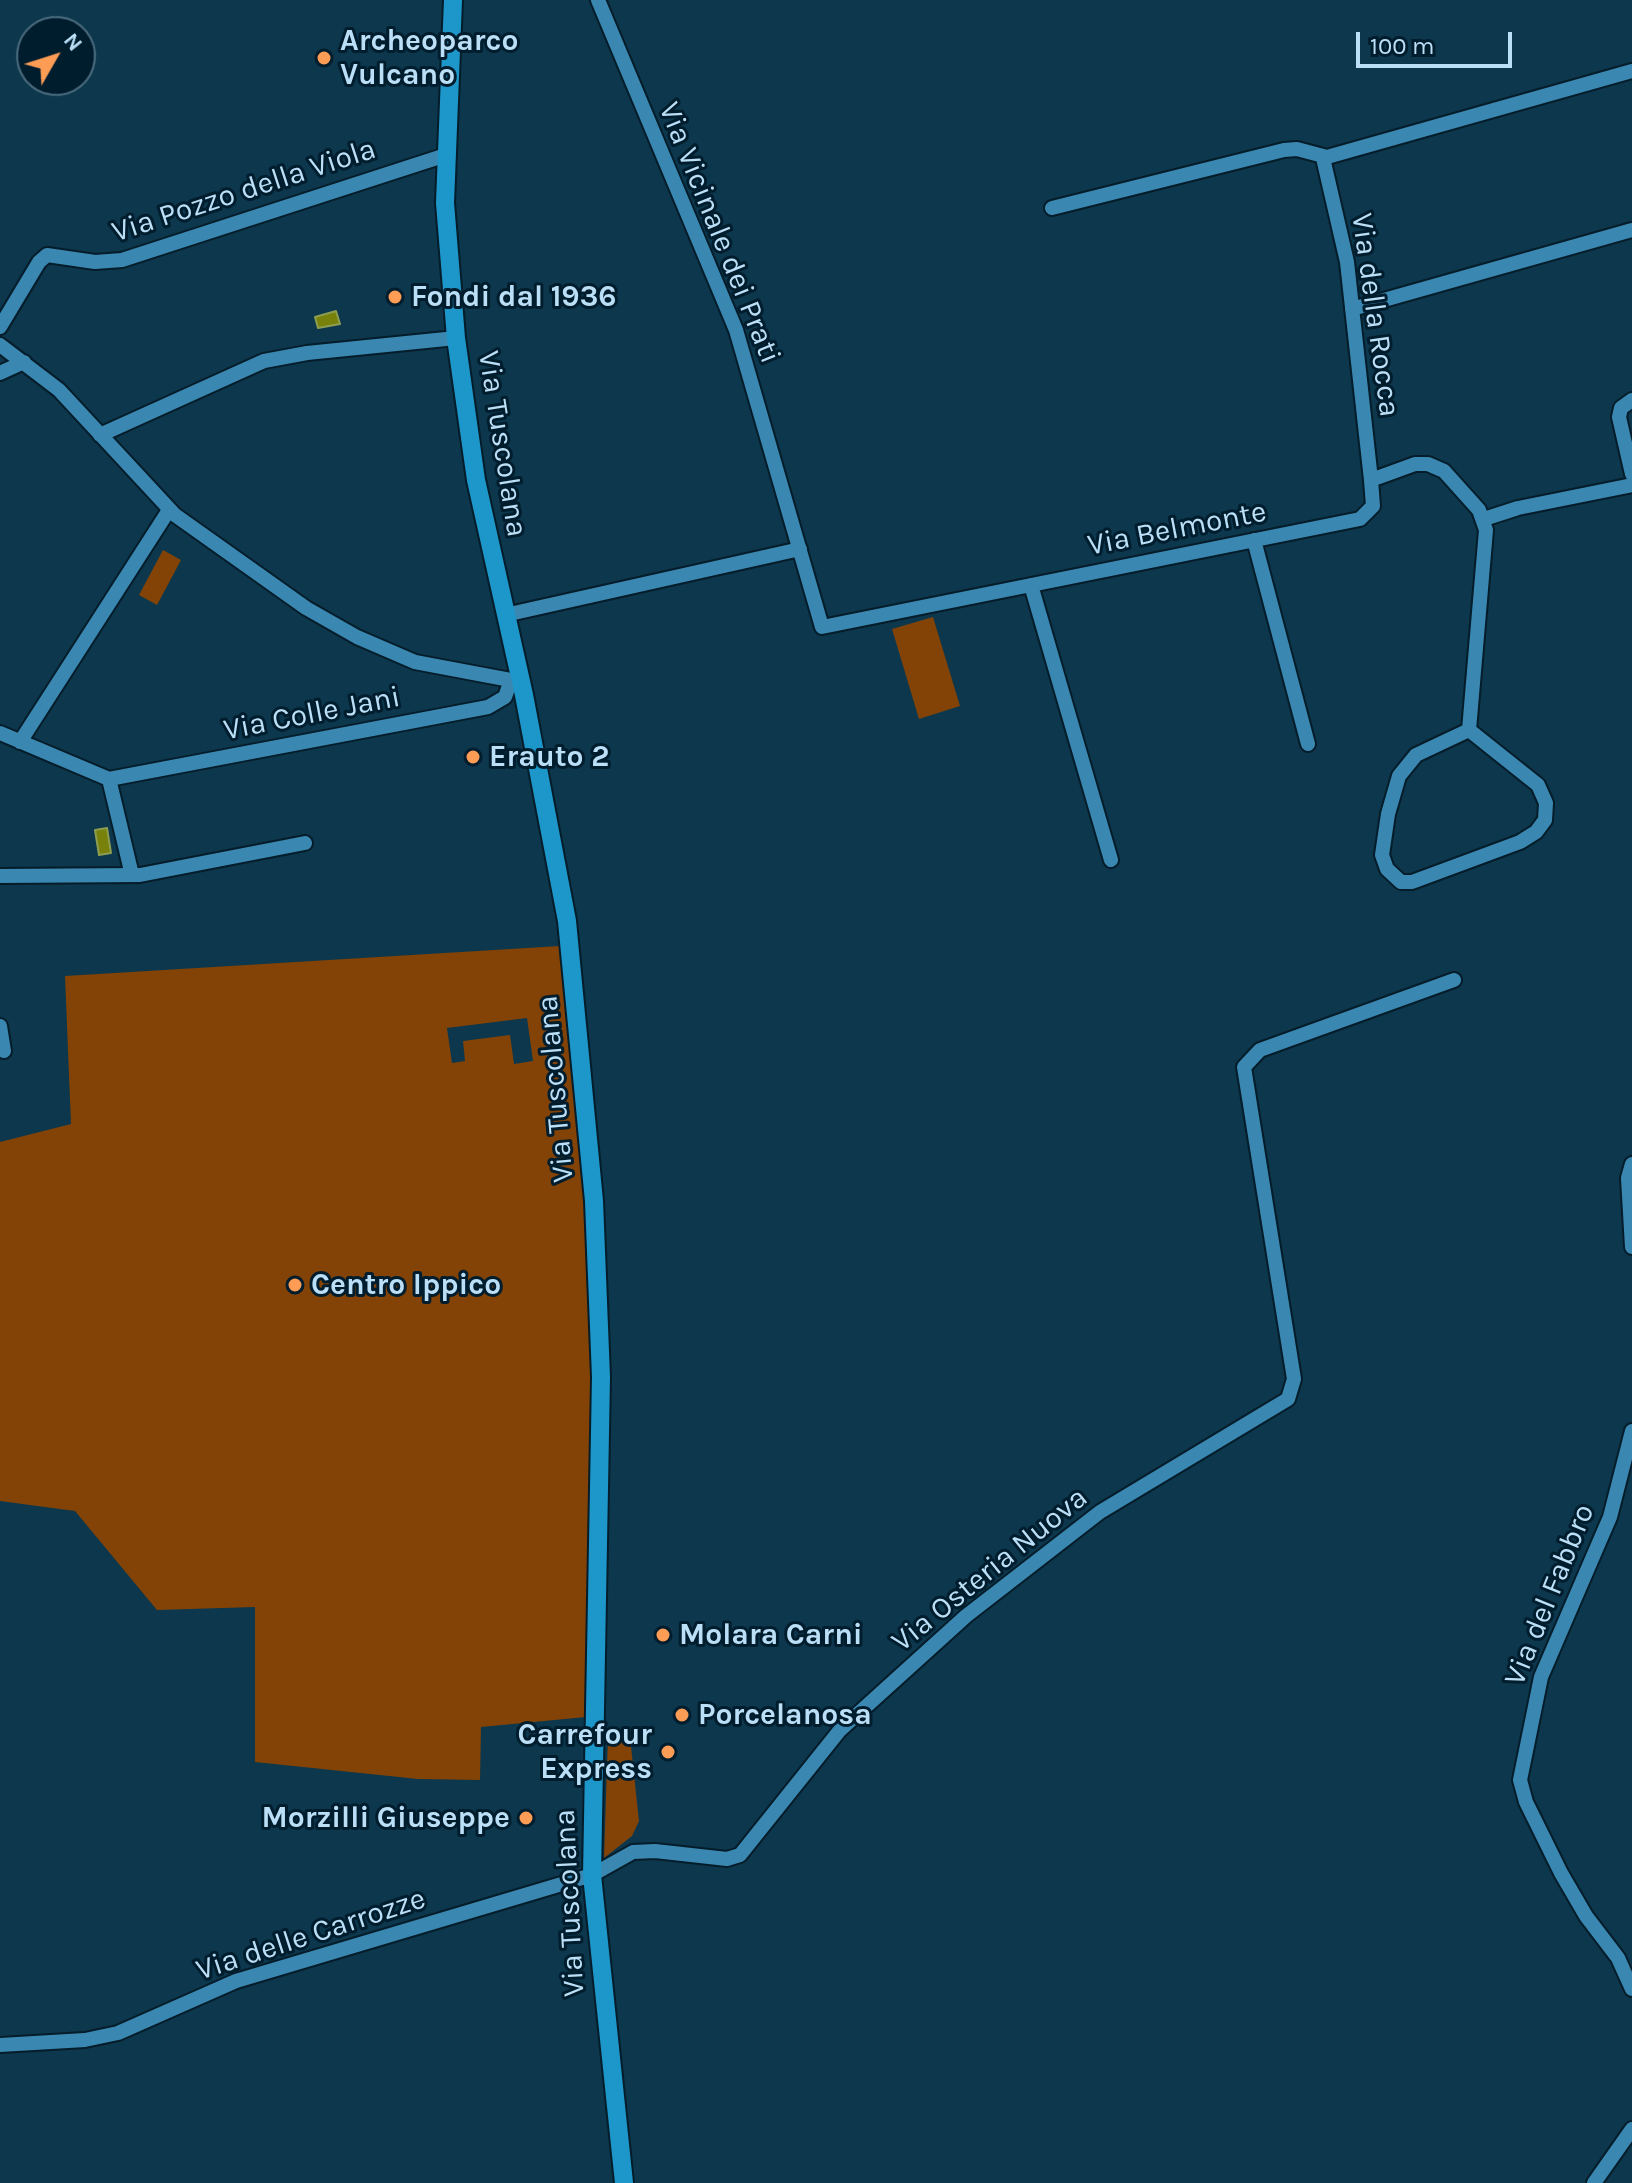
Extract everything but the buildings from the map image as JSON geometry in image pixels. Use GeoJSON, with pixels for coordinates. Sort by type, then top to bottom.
{"type":"FeatureCollection","features":[{"type":"Feature","properties":{"kind":"main road","name":"Via Tuscolana"},"geometry":{"type":"LineString","coordinates":[[453,0],[446,231],[456,338],[470,447],[567,921],[594,1201],[601,1377],[592,1875],[624,2183]]}},
{"type":"Feature","properties":{"kind":"street","name":"Via Vicinale dei Prati"},"geometry":{"type":"LineString","coordinates":[[598,0],[732,319],[822,627]]}},
{"type":"Feature","properties":{"kind":"street"},"geometry":{"type":"LineString","coordinates":[[1052,208],[1284,150],[1297,149],[1323,158],[1632,71]]}},
{"type":"Feature","properties":{"kind":"street","name":"Via Pozzo della Viola"},"geometry":{"type":"LineString","coordinates":[[0,327],[39,262],[47,255],[99,263],[129,259],[446,155]]}},
{"type":"Feature","properties":{"kind":"street","name":"Via della Rocca"},"geometry":{"type":"LineString","coordinates":[[1323,158],[1346,256],[1371,480]]}},
{"type":"Feature","properties":{"kind":"street"},"geometry":{"type":"LineString","coordinates":[[1352,309],[1632,230]]}},
{"type":"Feature","properties":{"kind":"street"},"geometry":{"type":"LineString","coordinates":[[100,435],[264,361],[298,354],[456,338]]}},
{"type":"Feature","properties":{"kind":"street"},"geometry":{"type":"LineString","coordinates":[[0,345],[59,390],[169,510],[299,603],[357,637],[430,667],[516,681]]}},
{"type":"Feature","properties":{"kind":"street"},"geometry":{"type":"LineString","coordinates":[[0,373],[24,362]]}},
{"type":"Feature","properties":{"kind":"street"},"geometry":{"type":"LineString","coordinates":[[1632,400],[1621,408],[1619,417],[1632,474]]}},
{"type":"Feature","properties":{"kind":"street"},"geometry":{"type":"LineString","coordinates":[[1371,480],[1415,464],[1431,464],[1444,471],[1484,519],[1486,530],[1469,730]]}},
{"type":"Feature","properties":{"kind":"street","name":"Via Belmonte"},"geometry":{"type":"LineString","coordinates":[[822,627],[1364,517],[1373,506],[1371,480]]}},
{"type":"Feature","properties":{"kind":"street"},"geometry":{"type":"LineString","coordinates":[[1484,519],[1518,508],[1632,485]]}},
{"type":"Feature","properties":{"kind":"street"},"geometry":{"type":"LineString","coordinates":[[20,742],[169,510]]}},
{"type":"Feature","properties":{"kind":"street"},"geometry":{"type":"LineString","coordinates":[[1254,540],[1308,744]]}},
{"type":"Feature","properties":{"kind":"street"},"geometry":{"type":"LineString","coordinates":[[505,615],[800,549]]}},
{"type":"Feature","properties":{"kind":"street"},"geometry":{"type":"LineString","coordinates":[[1031,585],[1111,860]]}},
{"type":"Feature","properties":{"kind":"street","name":"Via Colle Jani"},"geometry":{"type":"LineString","coordinates":[[109,779],[488,707],[505,697],[516,681]]}},
{"type":"Feature","properties":{"kind":"street"},"geometry":{"type":"LineString","coordinates":[[1469,730],[1531,776],[1544,795],[1545,820],[1525,840],[1412,882],[1401,882],[1387,869],[1382,855],[1388,814],[1399,776],[1420,752],[1469,730]]}},
{"type":"Feature","properties":{"kind":"street"},"geometry":{"type":"LineString","coordinates":[[0,733],[109,779],[132,875]]}},
{"type":"Feature","properties":{"kind":"street"},"geometry":{"type":"LineString","coordinates":[[0,876],[132,875],[305,843]]}},
{"type":"Feature","properties":{"kind":"street","name":"Via Osteria Nuova"},"geometry":{"type":"LineString","coordinates":[[592,1875],[623,1856],[640,1851],[727,1859],[740,1855],[848,1722],[966,1616],[1100,1512],[1288,1399],[1294,1379],[1244,1080],[1245,1064],[1260,1050],[1454,980]]}},
{"type":"Feature","properties":{"kind":"street"},"geometry":{"type":"LineString","coordinates":[[0,1026],[4,1051]]}},
{"type":"Feature","properties":{"kind":"street"},"geometry":{"type":"LineString","coordinates":[[1631,1165],[1632,1247]]}},
{"type":"Feature","properties":{"kind":"street","name":"Via del Fabbro"},"geometry":{"type":"LineString","coordinates":[[1632,1431],[1610,1517],[1543,1671],[1520,1780],[1526,1802],[1561,1873],[1586,1916],[1621,1962],[1632,1989]]}},
{"type":"Feature","properties":{"kind":"street","name":"Via delle Carrozze"},"geometry":{"type":"LineString","coordinates":[[0,2045],[89,2039],[118,2033],[253,1975],[592,1875]]}},
{"type":"Feature","properties":{"kind":"street"},"geometry":{"type":"LineString","coordinates":[[1594,2183],[1613,2151],[1632,2129]]}},
{"type":"Feature","properties":{"kind":"shaded area"},"geometry":{"type":"Polygon","coordinates":[[[336,311],[340,324],[318,328],[315,317],[336,311]]]}},
{"type":"Feature","properties":{"kind":"shaded area"},"geometry":{"type":"Polygon","coordinates":[[[163,550],[181,560],[157,605],[139,595],[163,550]]]}},
{"type":"Feature","properties":{"kind":"shaded area"},"geometry":{"type":"Polygon","coordinates":[[[933,617],[960,706],[919,719],[892,629],[933,617]]]}},
{"type":"Feature","properties":{"kind":"shaded area"},"geometry":{"type":"Polygon","coordinates":[[[107,828],[111,853],[99,855],[95,830],[107,828]]]}},
{"type":"Feature","properties":{"kind":"shaded area","name":"Centro Ippico"},"geometry":{"type":"Polygon","coordinates":[[[560,946],[586,1198],[592,1372],[586,1717],[481,1727],[480,1780],[418,1779],[255,1762],[255,1607],[157,1610],[75,1511],[0,1501],[0,1142],[71,1124],[65,976],[560,946]],[[527,1018],[447,1028],[452,1063],[465,1061],[463,1041],[510,1035],[514,1064],[533,1061],[527,1018]]]}},
{"type":"Feature","properties":{"kind":"shaded area"},"geometry":{"type":"Polygon","coordinates":[[[630,1737],[639,1821],[632,1836],[604,1858],[608,1738],[630,1737]]]}},
{"type":"Feature","properties":{"kind":"place","name":"Archeoparco Vulcano"},"geometry":{"type":"Point","coordinates":[324,58]}},
{"type":"Feature","properties":{"kind":"place","name":"Fondi dal 1936"},"geometry":{"type":"Point","coordinates":[395,297]}},
{"type":"Feature","properties":{"kind":"place","name":"Erauto 2"},"geometry":{"type":"Point","coordinates":[473,757]}},
{"type":"Feature","properties":{"kind":"place","name":"Centro Ippico"},"geometry":{"type":"Point","coordinates":[295,1285]}},
{"type":"Feature","properties":{"kind":"place","name":"Molara Carni"},"geometry":{"type":"Point","coordinates":[663,1635]}},
{"type":"Feature","properties":{"kind":"place","name":"Porcelanosa"},"geometry":{"type":"Point","coordinates":[682,1715]}},
{"type":"Feature","properties":{"kind":"place","name":"Carrefour Express"},"geometry":{"type":"Point","coordinates":[668,1752]}},
{"type":"Feature","properties":{"kind":"place","name":"Morzilli Giuseppe"},"geometry":{"type":"Point","coordinates":[526,1818]}}]}
